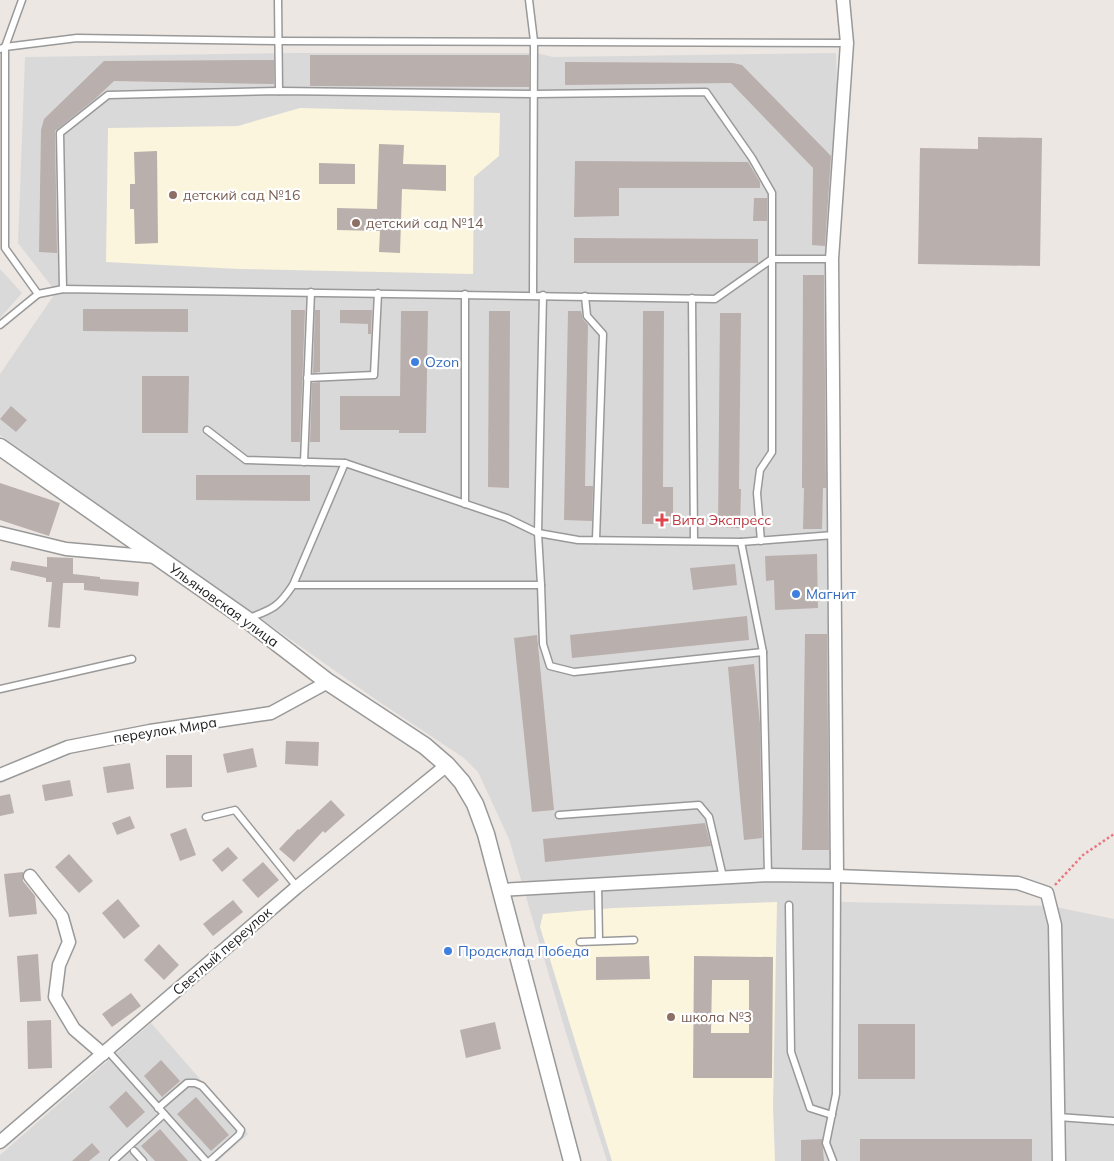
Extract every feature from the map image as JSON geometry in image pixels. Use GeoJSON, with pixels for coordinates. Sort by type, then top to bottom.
{"type":"FeatureCollection","features":[{"type":"Feature","properties":{"kind":"street"},"geometry":{"type":"LineString","coordinates":[[837,876],[832,259],[847,43],[843,0]]}},
{"type":"Feature","properties":{"kind":"street","name":"Ульяновская улица"},"geometry":{"type":"LineString","coordinates":[[0,447],[246,620],[328,682],[425,746],[447,765],[462,782],[475,804],[486,834],[572,1161]]}},
{"type":"Feature","properties":{"kind":"street"},"geometry":{"type":"LineString","coordinates":[[0,534],[66,549],[156,556]]}},
{"type":"Feature","properties":{"kind":"street","name":"переулок Мира"},"geometry":{"type":"LineString","coordinates":[[0,775],[68,747],[150,731],[271,713],[328,682]]}},
{"type":"Feature","properties":{"kind":"street","name":"Светлый переулок"},"geometry":{"type":"LineString","coordinates":[[0,1142],[297,887],[447,765]]}},
{"type":"Feature","properties":{"kind":"street"},"geometry":{"type":"LineString","coordinates":[[500,890],[768,875],[1018,883],[1047,893],[1055,924],[1058,1161]]}},
{"type":"Feature","properties":{"kind":"street"},"geometry":{"type":"LineString","coordinates":[[30,876],[62,917],[69,942],[59,965],[55,997],[74,1028],[105,1052]]}},
{"type":"Feature","properties":{"kind":"lane"},"geometry":{"type":"LineString","coordinates":[[22,0],[2,48],[4,248],[38,294]]}},
{"type":"Feature","properties":{"kind":"lane"},"geometry":{"type":"LineString","coordinates":[[278,0],[279,92]]}},
{"type":"Feature","properties":{"kind":"lane"},"geometry":{"type":"LineString","coordinates":[[529,0],[534,41],[533,295]]}},
{"type":"Feature","properties":{"kind":"lane"},"geometry":{"type":"LineString","coordinates":[[2,48],[77,38],[279,41],[847,43]]}},
{"type":"Feature","properties":{"kind":"lane"},"geometry":{"type":"LineString","coordinates":[[63,289],[60,133],[108,95],[279,92],[534,94],[706,92],[752,158],[772,194],[772,452],[760,470],[757,493],[761,541]]}},
{"type":"Feature","properties":{"kind":"lane"},"geometry":{"type":"LineString","coordinates":[[0,325],[38,294],[63,289],[715,298],[772,259],[832,259]]}},
{"type":"Feature","properties":{"kind":"lane"},"geometry":{"type":"LineString","coordinates":[[304,462],[311,292]]}},
{"type":"Feature","properties":{"kind":"lane"},"geometry":{"type":"LineString","coordinates":[[307,378],[374,375],[378,293]]}},
{"type":"Feature","properties":{"kind":"lane"},"geometry":{"type":"LineString","coordinates":[[465,294],[465,504]]}},
{"type":"Feature","properties":{"kind":"lane"},"geometry":{"type":"LineString","coordinates":[[543,295],[538,532],[543,644],[550,666],[574,672],[763,652]]}},
{"type":"Feature","properties":{"kind":"lane"},"geometry":{"type":"LineString","coordinates":[[585,296],[587,316],[603,334],[596,540]]}},
{"type":"Feature","properties":{"kind":"lane"},"geometry":{"type":"LineString","coordinates":[[692,298],[694,542]]}},
{"type":"Feature","properties":{"kind":"lane"},"geometry":{"type":"LineString","coordinates":[[207,430],[246,460],[346,463],[507,518],[538,532],[578,540],[741,542],[834,534]]}},
{"type":"Feature","properties":{"kind":"lane"},"geometry":{"type":"LineString","coordinates":[[246,620],[267,612],[281,602],[293,584],[346,463]]}},
{"type":"Feature","properties":{"kind":"lane"},"geometry":{"type":"LineString","coordinates":[[741,542],[763,652],[768,875]]}},
{"type":"Feature","properties":{"kind":"lane"},"geometry":{"type":"LineString","coordinates":[[293,584],[541,585]]}},
{"type":"Feature","properties":{"kind":"lane"},"geometry":{"type":"LineString","coordinates":[[0,689],[132,659]]}},
{"type":"Feature","properties":{"kind":"lane"},"geometry":{"type":"LineString","coordinates":[[559,815],[699,805],[709,817],[723,877]]}},
{"type":"Feature","properties":{"kind":"lane"},"geometry":{"type":"LineString","coordinates":[[206,818],[235,810],[297,887]]}},
{"type":"Feature","properties":{"kind":"lane"},"geometry":{"type":"LineString","coordinates":[[833,1161],[826,1143],[836,1094],[837,876]]}},
{"type":"Feature","properties":{"kind":"lane"},"geometry":{"type":"LineString","coordinates":[[598,884],[599,940]]}},
{"type":"Feature","properties":{"kind":"lane"},"geometry":{"type":"LineString","coordinates":[[789,905],[790,1052],[810,1108],[832,1115]]}},
{"type":"Feature","properties":{"kind":"lane"},"geometry":{"type":"LineString","coordinates":[[580,942],[634,940]]}},
{"type":"Feature","properties":{"kind":"lane"},"geometry":{"type":"LineString","coordinates":[[105,1052],[208,1161],[239,1135],[241,1130],[202,1086],[196,1083],[187,1083],[158,1108]]}},
{"type":"Feature","properties":{"kind":"lane"},"geometry":{"type":"LineString","coordinates":[[113,1161],[164,1114]]}},
{"type":"Feature","properties":{"kind":"lane"},"geometry":{"type":"LineString","coordinates":[[1058,1117],[1114,1120]]}},
{"type":"Feature","properties":{"kind":"lane"},"geometry":{"type":"LineString","coordinates":[[134,1151],[143,1161]]}},
{"type":"Feature","properties":{"kind":"path"},"geometry":{"type":"LineString","coordinates":[[1047,893],[1083,855],[1114,834]]}},
{"type":"Feature","properties":{"kind":"shaded area"},"geometry":{"type":"Polygon","coordinates":[[[293,53],[536,53],[553,57],[836,53],[839,157],[838,490],[833,893],[842,902],[1051,906],[1114,919],[1114,1161],[607,1161],[566,1033],[509,839],[478,772],[464,758],[375,699],[0,435],[0,374],[56,292],[18,243],[25,57],[293,53]]]}},
{"type":"Feature","properties":{"kind":"shaded area","name":"детский сад №14"},"geometry":{"type":"Polygon","coordinates":[[[300,108],[500,113],[499,156],[474,177],[473,274],[239,269],[106,262],[108,128],[238,126],[300,108]]]}},
{"type":"Feature","properties":{"kind":"shaded area"},"geometry":{"type":"Polygon","coordinates":[[[0,269],[22,293],[0,318],[0,269]]]}},
{"type":"Feature","properties":{"kind":"shaded area","name":"школа №3"},"geometry":{"type":"Polygon","coordinates":[[[777,902],[773,1106],[775,1161],[612,1161],[540,927],[543,914],[613,908],[777,902]]]}},
{"type":"Feature","properties":{"kind":"shaded area"},"geometry":{"type":"Polygon","coordinates":[[[151,1023],[248,1134],[218,1161],[0,1161],[0,1155],[151,1023]]]}},
{"type":"Feature","properties":{"kind":"building"},"geometry":{"type":"Polygon","coordinates":[[[310,55],[529,55],[529,87],[310,86],[310,55]]]}},
{"type":"Feature","properties":{"kind":"building"},"geometry":{"type":"Polygon","coordinates":[[[274,60],[274,84],[114,81],[55,131],[57,253],[39,252],[41,130],[44,119],[104,61],[274,60]]]}},
{"type":"Feature","properties":{"kind":"building"},"geometry":{"type":"Polygon","coordinates":[[[565,62],[733,63],[742,65],[831,156],[825,246],[812,245],[813,168],[731,83],[565,85],[565,62]]]}},
{"type":"Feature","properties":{"kind":"building"},"geometry":{"type":"Polygon","coordinates":[[[978,137],[1042,138],[1040,266],[918,264],[920,148],[978,149],[978,137]]]}},
{"type":"Feature","properties":{"kind":"building"},"geometry":{"type":"Polygon","coordinates":[[[379,144],[404,145],[403,164],[446,165],[446,191],[402,189],[400,253],[379,252],[380,231],[337,230],[337,208],[377,209],[379,144]]]}},
{"type":"Feature","properties":{"kind":"building"},"geometry":{"type":"Polygon","coordinates":[[[157,151],[158,243],[135,244],[134,209],[130,209],[130,184],[135,184],[134,152],[157,151]]]}},
{"type":"Feature","properties":{"kind":"building"},"geometry":{"type":"Polygon","coordinates":[[[575,161],[748,162],[760,182],[760,188],[619,188],[619,216],[574,217],[575,161]]]}},
{"type":"Feature","properties":{"kind":"building"},"geometry":{"type":"Polygon","coordinates":[[[319,163],[355,164],[355,184],[319,184],[319,163]]]}},
{"type":"Feature","properties":{"kind":"building"},"geometry":{"type":"Polygon","coordinates":[[[754,198],[767,198],[767,221],[753,221],[754,198]]]}},
{"type":"Feature","properties":{"kind":"building"},"geometry":{"type":"Polygon","coordinates":[[[574,238],[758,239],[758,263],[574,263],[574,238]]]}},
{"type":"Feature","properties":{"kind":"building"},"geometry":{"type":"Polygon","coordinates":[[[803,275],[824,275],[826,488],[823,488],[822,529],[803,529],[803,275]]]}},
{"type":"Feature","properties":{"kind":"building"},"geometry":{"type":"Polygon","coordinates":[[[83,309],[188,309],[188,332],[83,331],[83,309]]]}},
{"type":"Feature","properties":{"kind":"building"},"geometry":{"type":"Polygon","coordinates":[[[291,310],[305,310],[300,442],[291,442],[291,310]]]}},
{"type":"Feature","properties":{"kind":"building"},"geometry":{"type":"Polygon","coordinates":[[[315,310],[320,310],[320,372],[313,373],[315,310]]]}},
{"type":"Feature","properties":{"kind":"building"},"geometry":{"type":"Polygon","coordinates":[[[340,310],[372,310],[371,334],[368,334],[368,324],[340,323],[340,310]]]}},
{"type":"Feature","properties":{"kind":"building"},"geometry":{"type":"Polygon","coordinates":[[[401,311],[428,311],[426,433],[399,433],[399,430],[340,430],[340,396],[400,396],[401,311]]]}},
{"type":"Feature","properties":{"kind":"building"},"geometry":{"type":"Polygon","coordinates":[[[489,311],[510,311],[509,488],[488,487],[489,311]]]}},
{"type":"Feature","properties":{"kind":"building"},"geometry":{"type":"Polygon","coordinates":[[[568,311],[581,311],[583,319],[588,325],[585,486],[593,486],[592,521],[564,520],[568,311]]]}},
{"type":"Feature","properties":{"kind":"building"},"geometry":{"type":"Polygon","coordinates":[[[643,311],[664,311],[663,487],[673,487],[673,524],[642,524],[643,311]]]}},
{"type":"Feature","properties":{"kind":"building"},"geometry":{"type":"Polygon","coordinates":[[[720,313],[741,313],[740,528],[718,527],[720,313]]]}},
{"type":"Feature","properties":{"kind":"building"},"geometry":{"type":"Polygon","coordinates":[[[142,376],[189,376],[188,433],[142,433],[142,376]]]}},
{"type":"Feature","properties":{"kind":"building"},"geometry":{"type":"Polygon","coordinates":[[[320,382],[320,442],[310,442],[312,383],[320,382]]]}},
{"type":"Feature","properties":{"kind":"building"},"geometry":{"type":"Polygon","coordinates":[[[11,406],[27,420],[16,432],[0,419],[11,406]]]}},
{"type":"Feature","properties":{"kind":"building"},"geometry":{"type":"Polygon","coordinates":[[[196,475],[310,475],[310,501],[196,500],[196,475]]]}},
{"type":"Feature","properties":{"kind":"building"},"geometry":{"type":"Polygon","coordinates":[[[0,483],[60,503],[49,536],[0,520],[0,483]]]}},
{"type":"Feature","properties":{"kind":"building","name":"Магнит"},"geometry":{"type":"Polygon","coordinates":[[[817,554],[818,608],[775,610],[774,580],[766,581],[765,556],[817,554]]]}},
{"type":"Feature","properties":{"kind":"building"},"geometry":{"type":"Polygon","coordinates":[[[47,557],[73,558],[73,574],[100,577],[100,579],[139,582],[138,596],[84,590],[84,583],[63,583],[60,628],[48,627],[52,582],[46,582],[46,578],[10,570],[12,561],[47,567],[47,557]]]}},
{"type":"Feature","properties":{"kind":"building"},"geometry":{"type":"Polygon","coordinates":[[[735,564],[737,585],[693,590],[690,568],[735,564]]]}},
{"type":"Feature","properties":{"kind":"building"},"geometry":{"type":"Polygon","coordinates":[[[747,616],[749,640],[572,658],[570,635],[747,616]]]}},
{"type":"Feature","properties":{"kind":"building"},"geometry":{"type":"Polygon","coordinates":[[[805,634],[827,634],[829,850],[802,850],[805,634]]]}},
{"type":"Feature","properties":{"kind":"building"},"geometry":{"type":"Polygon","coordinates":[[[537,635],[554,810],[532,812],[514,638],[537,635]]]}},
{"type":"Feature","properties":{"kind":"building"},"geometry":{"type":"Polygon","coordinates":[[[754,664],[760,724],[762,838],[744,840],[728,667],[754,664]]]}},
{"type":"Feature","properties":{"kind":"building"},"geometry":{"type":"Polygon","coordinates":[[[286,741],[319,742],[318,766],[285,764],[286,741]]]}},
{"type":"Feature","properties":{"kind":"building"},"geometry":{"type":"Polygon","coordinates":[[[253,748],[257,767],[227,773],[223,754],[253,748]]]}},
{"type":"Feature","properties":{"kind":"building"},"geometry":{"type":"Polygon","coordinates":[[[166,755],[192,755],[192,787],[166,788],[166,755]]]}},
{"type":"Feature","properties":{"kind":"building"},"geometry":{"type":"Polygon","coordinates":[[[130,763],[134,789],[107,793],[103,767],[130,763]]]}},
{"type":"Feature","properties":{"kind":"building"},"geometry":{"type":"Polygon","coordinates":[[[70,780],[73,796],[45,801],[42,785],[70,780]]]}},
{"type":"Feature","properties":{"kind":"building"},"geometry":{"type":"Polygon","coordinates":[[[10,794],[14,813],[0,816],[0,796],[10,794]]]}},
{"type":"Feature","properties":{"kind":"building"},"geometry":{"type":"Polygon","coordinates":[[[331,800],[345,815],[325,833],[323,831],[294,862],[279,849],[298,829],[331,800]]]}},
{"type":"Feature","properties":{"kind":"building"},"geometry":{"type":"Polygon","coordinates":[[[130,816],[135,828],[117,835],[112,823],[130,816]]]}},
{"type":"Feature","properties":{"kind":"building"},"geometry":{"type":"Polygon","coordinates":[[[705,823],[711,846],[545,862],[543,839],[705,823]]]}},
{"type":"Feature","properties":{"kind":"building"},"geometry":{"type":"Polygon","coordinates":[[[186,828],[196,855],[180,861],[170,834],[186,828]]]}},
{"type":"Feature","properties":{"kind":"building"},"geometry":{"type":"Polygon","coordinates":[[[228,847],[238,858],[222,872],[212,860],[228,847]]]}},
{"type":"Feature","properties":{"kind":"building"},"geometry":{"type":"Polygon","coordinates":[[[69,854],[93,881],[79,893],[55,867],[69,854]]]}},
{"type":"Feature","properties":{"kind":"building"},"geometry":{"type":"Polygon","coordinates":[[[263,862],[279,880],[258,898],[242,880],[263,862]]]}},
{"type":"Feature","properties":{"kind":"building"},"geometry":{"type":"Polygon","coordinates":[[[23,872],[23,881],[35,896],[37,914],[9,917],[4,874],[23,872]]]}},
{"type":"Feature","properties":{"kind":"building"},"geometry":{"type":"Polygon","coordinates":[[[118,899],[140,926],[124,939],[102,913],[118,899]]]}},
{"type":"Feature","properties":{"kind":"building"},"geometry":{"type":"Polygon","coordinates":[[[233,900],[243,912],[213,936],[203,924],[233,900]]]}},
{"type":"Feature","properties":{"kind":"building"},"geometry":{"type":"Polygon","coordinates":[[[159,944],[179,965],[164,980],[144,960],[159,944]]]}},
{"type":"Feature","properties":{"kind":"building"},"geometry":{"type":"Polygon","coordinates":[[[38,954],[41,1001],[20,1002],[17,956],[38,954]]]}},
{"type":"Feature","properties":{"kind":"building"},"geometry":{"type":"Polygon","coordinates":[[[649,956],[650,979],[596,980],[596,957],[649,956]]]}},
{"type":"Feature","properties":{"kind":"building"},"geometry":{"type":"Polygon","coordinates":[[[694,956],[773,957],[772,1078],[693,1078],[694,956]],[[712,980],[711,1033],[749,1033],[749,980],[712,980]]]}},
{"type":"Feature","properties":{"kind":"building"},"geometry":{"type":"Polygon","coordinates":[[[131,993],[141,1006],[112,1027],[102,1014],[131,993]]]}},
{"type":"Feature","properties":{"kind":"building"},"geometry":{"type":"Polygon","coordinates":[[[51,1020],[52,1068],[28,1069],[27,1021],[51,1020]]]}},
{"type":"Feature","properties":{"kind":"building"},"geometry":{"type":"Polygon","coordinates":[[[495,1022],[501,1049],[466,1058],[460,1030],[495,1022]]]}},
{"type":"Feature","properties":{"kind":"building"},"geometry":{"type":"Polygon","coordinates":[[[858,1024],[915,1024],[915,1079],[858,1079],[858,1024]]]}},
{"type":"Feature","properties":{"kind":"building"},"geometry":{"type":"Polygon","coordinates":[[[161,1060],[180,1081],[162,1097],[144,1076],[161,1060]]]}},
{"type":"Feature","properties":{"kind":"building"},"geometry":{"type":"Polygon","coordinates":[[[126,1091],[145,1112],[127,1128],[109,1107],[126,1091]]]}},
{"type":"Feature","properties":{"kind":"building"},"geometry":{"type":"Polygon","coordinates":[[[196,1097],[229,1135],[211,1151],[177,1114],[196,1097]]]}},
{"type":"Feature","properties":{"kind":"building"},"geometry":{"type":"Polygon","coordinates":[[[160,1129],[188,1161],[155,1161],[141,1146],[160,1129]]]}},
{"type":"Feature","properties":{"kind":"building"},"geometry":{"type":"Polygon","coordinates":[[[822,1139],[824,1161],[801,1161],[801,1140],[822,1139]]]}},
{"type":"Feature","properties":{"kind":"building"},"geometry":{"type":"Polygon","coordinates":[[[860,1139],[1032,1139],[1032,1161],[860,1161],[860,1139]]]}},
{"type":"Feature","properties":{"kind":"building"},"geometry":{"type":"Polygon","coordinates":[[[92,1143],[100,1152],[89,1161],[72,1161],[92,1143]]]}},
{"type":"Feature","properties":{"kind":"place","name":"детский сад №16"},"geometry":{"type":"Point","coordinates":[173,195]}},
{"type":"Feature","properties":{"kind":"place","name":"детский сад №14"},"geometry":{"type":"Point","coordinates":[356,223]}},
{"type":"Feature","properties":{"kind":"place","name":"Ozon"},"geometry":{"type":"Point","coordinates":[415,362]}},
{"type":"Feature","properties":{"kind":"place","name":"Вита Экспресс"},"geometry":{"type":"Point","coordinates":[662,520]}},
{"type":"Feature","properties":{"kind":"place","name":"Магнит"},"geometry":{"type":"Point","coordinates":[796,594]}},
{"type":"Feature","properties":{"kind":"place","name":"Продсклад Победа"},"geometry":{"type":"Point","coordinates":[448,951]}},
{"type":"Feature","properties":{"kind":"place","name":"школа №3"},"geometry":{"type":"Point","coordinates":[671,1017]}}]}
